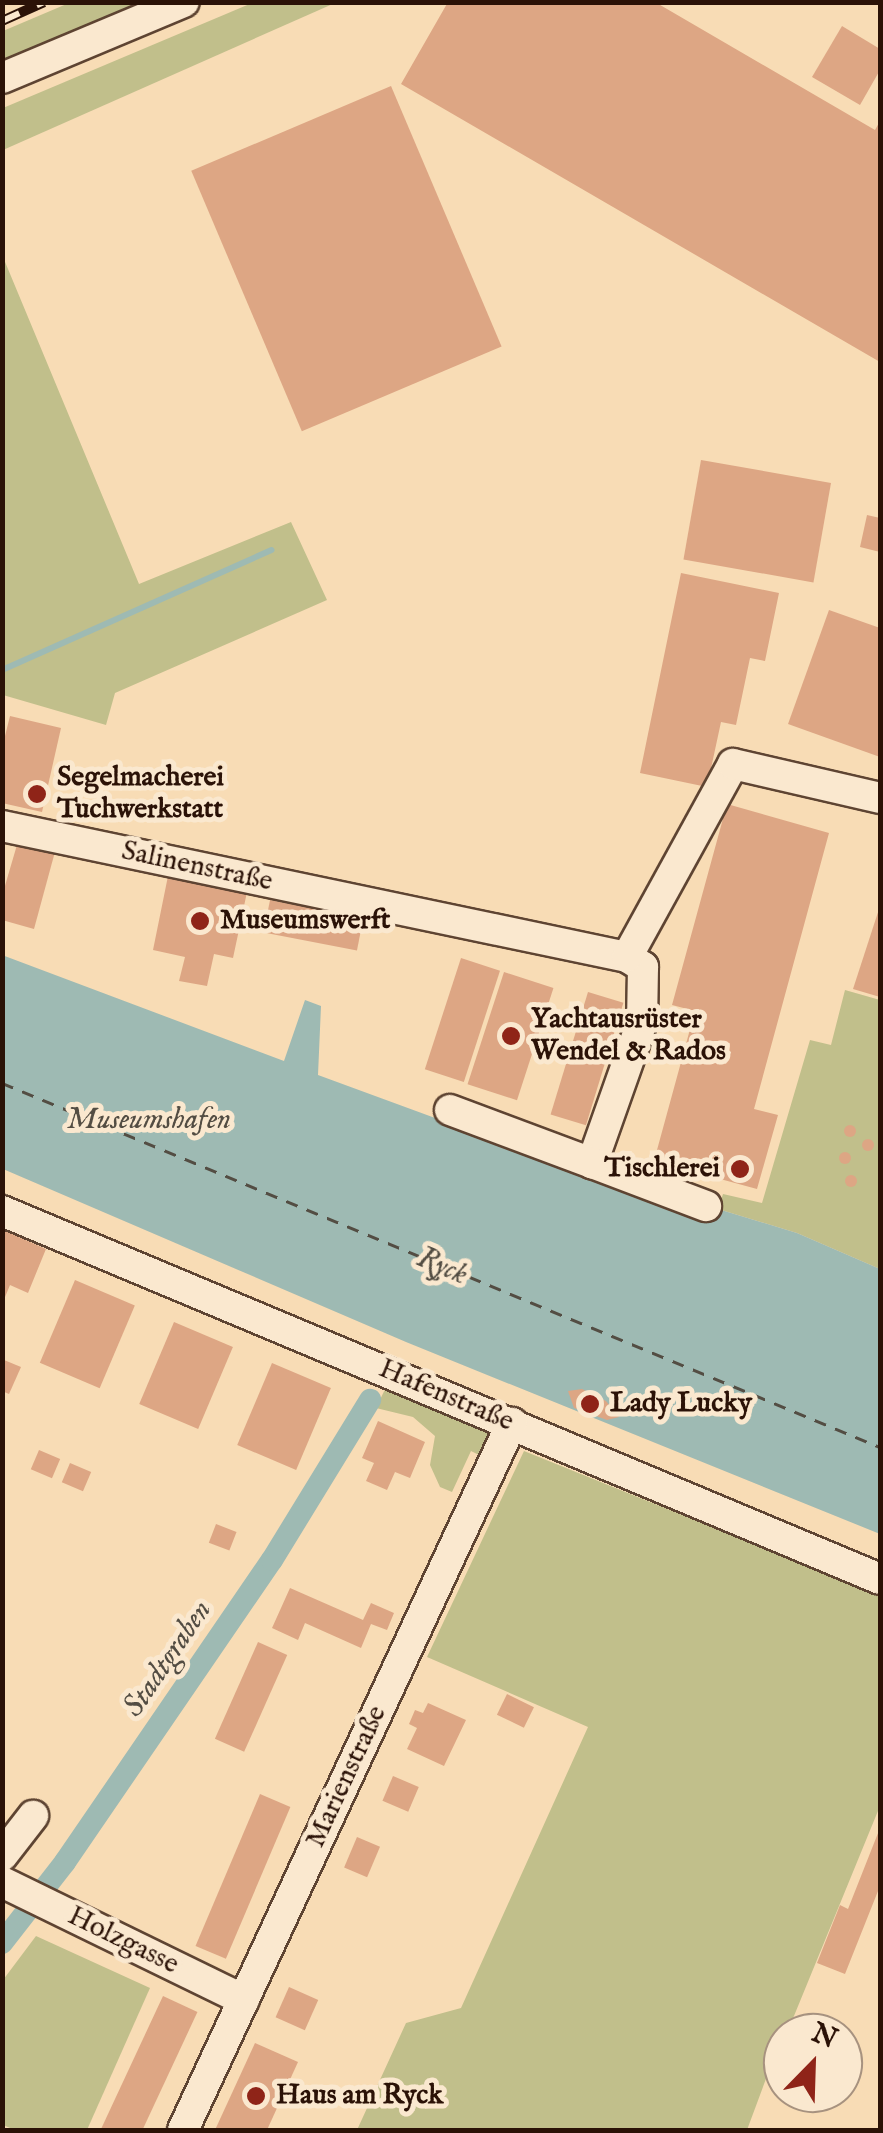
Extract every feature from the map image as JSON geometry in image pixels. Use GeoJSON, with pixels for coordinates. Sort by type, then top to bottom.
{"type":"FeatureCollection","features":[{"type":"Feature","properties":{"kind":"street"},"geometry":{"type":"LineString","coordinates":[[2,78],[184,2]]}},
{"type":"Feature","properties":{"kind":"street"},"geometry":{"type":"LineString","coordinates":[[592,1162],[642,1022],[642,966],[627,957],[733,764],[880,798]]}},
{"type":"Feature","properties":{"kind":"street","name":"Salinenstraße"},"geometry":{"type":"LineString","coordinates":[[2,826],[627,957]]}},
{"type":"Feature","properties":{"kind":"street"},"geometry":{"type":"LineString","coordinates":[[450,1110],[706,1206]]}},
{"type":"Feature","properties":{"kind":"street","name":"Hafenstraße"},"geometry":{"type":"LineString","coordinates":[[6,1213],[880,1579]]}},
{"type":"Feature","properties":{"kind":"street","name":"Marienstraße"},"geometry":{"type":"LineString","coordinates":[[183,2130],[512,1423]]}},
{"type":"Feature","properties":{"kind":"street"},"geometry":{"type":"LineString","coordinates":[[2,1856],[33,1816]]}},
{"type":"Feature","properties":{"kind":"street","name":"Holzgasse"},"geometry":{"type":"LineString","coordinates":[[7,1884],[244,2000]]}},
{"type":"Feature","properties":{"kind":"shaded area"},"geometry":{"type":"Polygon","coordinates":[[[69,3],[159,3],[3,67],[3,31],[69,3]]]}},
{"type":"Feature","properties":{"kind":"shaded area"},"geometry":{"type":"Polygon","coordinates":[[[252,3],[335,3],[3,150],[3,108],[252,3]]]}},
{"type":"Feature","properties":{"kind":"shaded area"},"geometry":{"type":"Polygon","coordinates":[[[3,257],[139,584],[291,522],[327,600],[115,693],[106,725],[3,695],[3,257]]]}},
{"type":"Feature","properties":{"kind":"shaded area"},"geometry":{"type":"Polygon","coordinates":[[[845,990],[880,1000],[880,1269],[797,1233],[718,1209],[723,1194],[762,1203],[810,1040],[831,1045],[845,990]]]}},
{"type":"Feature","properties":{"kind":"shaded area"},"geometry":{"type":"Polygon","coordinates":[[[389,1381],[494,1430],[485,1458],[471,1451],[452,1492],[440,1487],[430,1465],[435,1436],[413,1417],[376,1408],[389,1381]]]}},
{"type":"Feature","properties":{"kind":"shaded area"},"geometry":{"type":"Polygon","coordinates":[[[524,1451],[880,1595],[880,1806],[795,2013],[763,2013],[763,2087],[747,2130],[357,2130],[406,2023],[461,2008],[588,1727],[427,1657],[524,1451]]]}},
{"type":"Feature","properties":{"kind":"shaded area"},"geometry":{"type":"Polygon","coordinates":[[[36,1936],[150,1988],[87,2130],[15,2130],[3,2125],[3,1980],[36,1936]]]}},
{"type":"Feature","properties":{"kind":"water"},"geometry":{"type":"Polygon","coordinates":[[[2,955],[284,1061],[305,1000],[321,1006],[318,1075],[713,1220],[718,1209],[797,1233],[880,1269],[880,1534],[406,1342],[3,1169],[2,955]]]}},
{"type":"Feature","properties":{"kind":"building"},"geometry":{"type":"Polygon","coordinates":[[[448,2],[655,2],[875,130],[880,121],[880,362],[401,84],[448,2]]]}},
{"type":"Feature","properties":{"kind":"building"},"geometry":{"type":"Polygon","coordinates":[[[842,26],[880,49],[880,70],[860,105],[812,77],[842,26]]]}},
{"type":"Feature","properties":{"kind":"building"},"geometry":{"type":"Polygon","coordinates":[[[391,86],[502,347],[302,431],[191,171],[391,86]]]}},
{"type":"Feature","properties":{"kind":"building"},"geometry":{"type":"Polygon","coordinates":[[[701,460],[831,483],[813,582],[683,559],[701,460]]]}},
{"type":"Feature","properties":{"kind":"building"},"geometry":{"type":"Polygon","coordinates":[[[867,515],[880,518],[880,552],[860,547],[867,515]]]}},
{"type":"Feature","properties":{"kind":"building"},"geometry":{"type":"Polygon","coordinates":[[[681,573],[779,593],[765,661],[750,658],[736,725],[721,722],[707,787],[640,773],[681,573]]]}},
{"type":"Feature","properties":{"kind":"building"},"geometry":{"type":"Polygon","coordinates":[[[829,610],[880,628],[880,757],[788,724],[829,610]]]}},
{"type":"Feature","properties":{"kind":"building"},"geometry":{"type":"Polygon","coordinates":[[[10,716],[61,728],[42,812],[2,803],[2,748],[10,716]]]}},
{"type":"Feature","properties":{"kind":"building"},"geometry":{"type":"Polygon","coordinates":[[[727,804],[829,833],[754,1109],[778,1115],[757,1189],[654,1161],[695,1011],[672,1005],[727,804]]]}},
{"type":"Feature","properties":{"kind":"building"},"geometry":{"type":"Polygon","coordinates":[[[19,838],[56,848],[34,929],[2,920],[2,896],[19,838]]]}},
{"type":"Feature","properties":{"kind":"building","name":"Museumswerft"},"geometry":{"type":"Polygon","coordinates":[[[168,876],[247,892],[233,958],[214,954],[207,986],[179,981],[185,957],[153,950],[168,876]]]}},
{"type":"Feature","properties":{"kind":"building"},"geometry":{"type":"Polygon","coordinates":[[[270,900],[363,918],[357,951],[264,932],[270,900]]]}},
{"type":"Feature","properties":{"kind":"building"},"geometry":{"type":"Polygon","coordinates":[[[880,906],[880,997],[853,989],[880,906]]]}},
{"type":"Feature","properties":{"kind":"building"},"geometry":{"type":"Polygon","coordinates":[[[461,958],[500,971],[464,1082],[425,1069],[461,958]]]}},
{"type":"Feature","properties":{"kind":"building","name":"Yachtausrüster Wendel & Rados"},"geometry":{"type":"Polygon","coordinates":[[[504,972],[553,988],[517,1100],[468,1084],[504,972]]]}},
{"type":"Feature","properties":{"kind":"building"},"geometry":{"type":"Polygon","coordinates":[[[588,992],[623,1003],[586,1125],[551,1114],[588,992]]]}},
{"type":"Feature","properties":{"kind":"building"},"geometry":{"type":"Polygon","coordinates":[[[850,1125],[856,1131],[850,1137],[844,1131],[850,1125]]]}},
{"type":"Feature","properties":{"kind":"building"},"geometry":{"type":"Polygon","coordinates":[[[868,1139],[874,1145],[868,1151],[862,1145],[868,1139]]]}},
{"type":"Feature","properties":{"kind":"building"},"geometry":{"type":"Polygon","coordinates":[[[845,1152],[851,1158],[845,1164],[839,1158],[845,1152]]]}},
{"type":"Feature","properties":{"kind":"building"},"geometry":{"type":"Polygon","coordinates":[[[851,1175],[857,1181],[851,1187],[845,1181],[851,1175]]]}},
{"type":"Feature","properties":{"kind":"building"},"geometry":{"type":"Polygon","coordinates":[[[3,1230],[46,1249],[28,1293],[10,1285],[3,1302],[3,1230]]]}},
{"type":"Feature","properties":{"kind":"building"},"geometry":{"type":"Polygon","coordinates":[[[75,1280],[135,1305],[100,1388],[40,1363],[75,1280]]]}},
{"type":"Feature","properties":{"kind":"building"},"geometry":{"type":"Polygon","coordinates":[[[174,1322],[233,1347],[198,1429],[139,1404],[174,1322]]]}},
{"type":"Feature","properties":{"kind":"building"},"geometry":{"type":"Polygon","coordinates":[[[4,1360],[21,1367],[9,1394],[2,1391],[4,1360]]]}},
{"type":"Feature","properties":{"kind":"building"},"geometry":{"type":"Polygon","coordinates":[[[272,1363],[331,1388],[296,1470],[237,1445],[272,1363]]]}},
{"type":"Feature","properties":{"kind":"building","name":"Lady Lucky"},"geometry":{"type":"Polygon","coordinates":[[[582,1389],[606,1401],[619,1417],[607,1420],[574,1408],[568,1391],[582,1389]]]}},
{"type":"Feature","properties":{"kind":"building"},"geometry":{"type":"Polygon","coordinates":[[[378,1421],[425,1442],[410,1478],[395,1472],[387,1490],[366,1481],[374,1463],[362,1458],[378,1421]]]}},
{"type":"Feature","properties":{"kind":"building"},"geometry":{"type":"Polygon","coordinates":[[[39,1450],[60,1459],[52,1478],[31,1469],[39,1450]]]}},
{"type":"Feature","properties":{"kind":"building"},"geometry":{"type":"Polygon","coordinates":[[[70,1463],[91,1472],[83,1491],[62,1482],[70,1463]]]}},
{"type":"Feature","properties":{"kind":"building"},"geometry":{"type":"Polygon","coordinates":[[[216,1524],[237,1532],[229,1551],[209,1543],[216,1524]]]}},
{"type":"Feature","properties":{"kind":"building"},"geometry":{"type":"Polygon","coordinates":[[[290,1588],[363,1620],[371,1603],[394,1613],[387,1630],[371,1624],[361,1648],[305,1623],[298,1640],[272,1628],[290,1588]]]}},
{"type":"Feature","properties":{"kind":"building"},"geometry":{"type":"Polygon","coordinates":[[[258,1642],[287,1655],[244,1752],[215,1739],[258,1642]]]}},
{"type":"Feature","properties":{"kind":"building"},"geometry":{"type":"Polygon","coordinates":[[[507,1694],[534,1707],[524,1728],[497,1715],[507,1694]]]}},
{"type":"Feature","properties":{"kind":"building"},"geometry":{"type":"Polygon","coordinates":[[[428,1703],[466,1720],[444,1766],[407,1749],[417,1728],[409,1724],[415,1710],[423,1713],[428,1703]]]}},
{"type":"Feature","properties":{"kind":"building"},"geometry":{"type":"Polygon","coordinates":[[[393,1776],[419,1787],[408,1812],[382,1801],[393,1776]]]}},
{"type":"Feature","properties":{"kind":"building"},"geometry":{"type":"Polygon","coordinates":[[[260,1794],[290,1807],[226,1959],[196,1946],[260,1794]]]}},
{"type":"Feature","properties":{"kind":"building"},"geometry":{"type":"Polygon","coordinates":[[[880,1828],[880,1886],[845,1974],[817,1963],[840,1905],[848,1909],[880,1828]]]}},
{"type":"Feature","properties":{"kind":"building"},"geometry":{"type":"Polygon","coordinates":[[[357,1837],[380,1847],[367,1877],[344,1867],[357,1837]]]}},
{"type":"Feature","properties":{"kind":"building"},"geometry":{"type":"Polygon","coordinates":[[[289,1987],[318,2000],[305,2030],[276,2017],[289,1987]]]}},
{"type":"Feature","properties":{"kind":"building"},"geometry":{"type":"Polygon","coordinates":[[[163,1996],[197,2012],[142,2130],[101,2130],[163,1996]]]}},
{"type":"Feature","properties":{"kind":"building","name":"Haus am Ryck"},"geometry":{"type":"Polygon","coordinates":[[[255,2043],[298,2062],[267,2130],[215,2130],[255,2043]]]}},
{"type":"Feature","properties":{"kind":"waterway"},"geometry":{"type":"LineString","coordinates":[[2,670],[272,550]]}},
{"type":"Feature","properties":{"kind":"waterway","name":"Stadtgraben"},"geometry":{"type":"LineString","coordinates":[[2,1943],[65,1862],[272,1560],[370,1400]]}},
{"type":"Feature","properties":{"kind":"ferry route"},"geometry":{"type":"LineString","coordinates":[[2,1083],[880,1447]]}},
{"type":"Feature","properties":{"kind":"railway"},"geometry":{"type":"LineString","coordinates":[[2,21],[44,2]]}},
{"type":"Feature","properties":{"kind":"place","name":"Segelmacherei Tuchwerkstatt"},"geometry":{"type":"Point","coordinates":[37,794]}},
{"type":"Feature","properties":{"kind":"place","name":"Museumswerft"},"geometry":{"type":"Point","coordinates":[200,921]}},
{"type":"Feature","properties":{"kind":"place","name":"Yachtausrüster Wendel & Rados"},"geometry":{"type":"Point","coordinates":[511,1036]}},
{"type":"Feature","properties":{"kind":"place","name":"Tischlerei"},"geometry":{"type":"Point","coordinates":[740,1169]}},
{"type":"Feature","properties":{"kind":"place","name":"Lady Lucky"},"geometry":{"type":"Point","coordinates":[590,1404]}},
{"type":"Feature","properties":{"kind":"place","name":"Haus am Ryck"},"geometry":{"type":"Point","coordinates":[256,2096]}},
{"type":"Feature","properties":{"kind":"water label","name":"Museumshafen"},"geometry":{"type":"Point","coordinates":[149,1120]}},
{"type":"Feature","properties":{"kind":"water label","name":"Ryck"},"geometry":{"type":"Point","coordinates":[442,1267]}}]}
